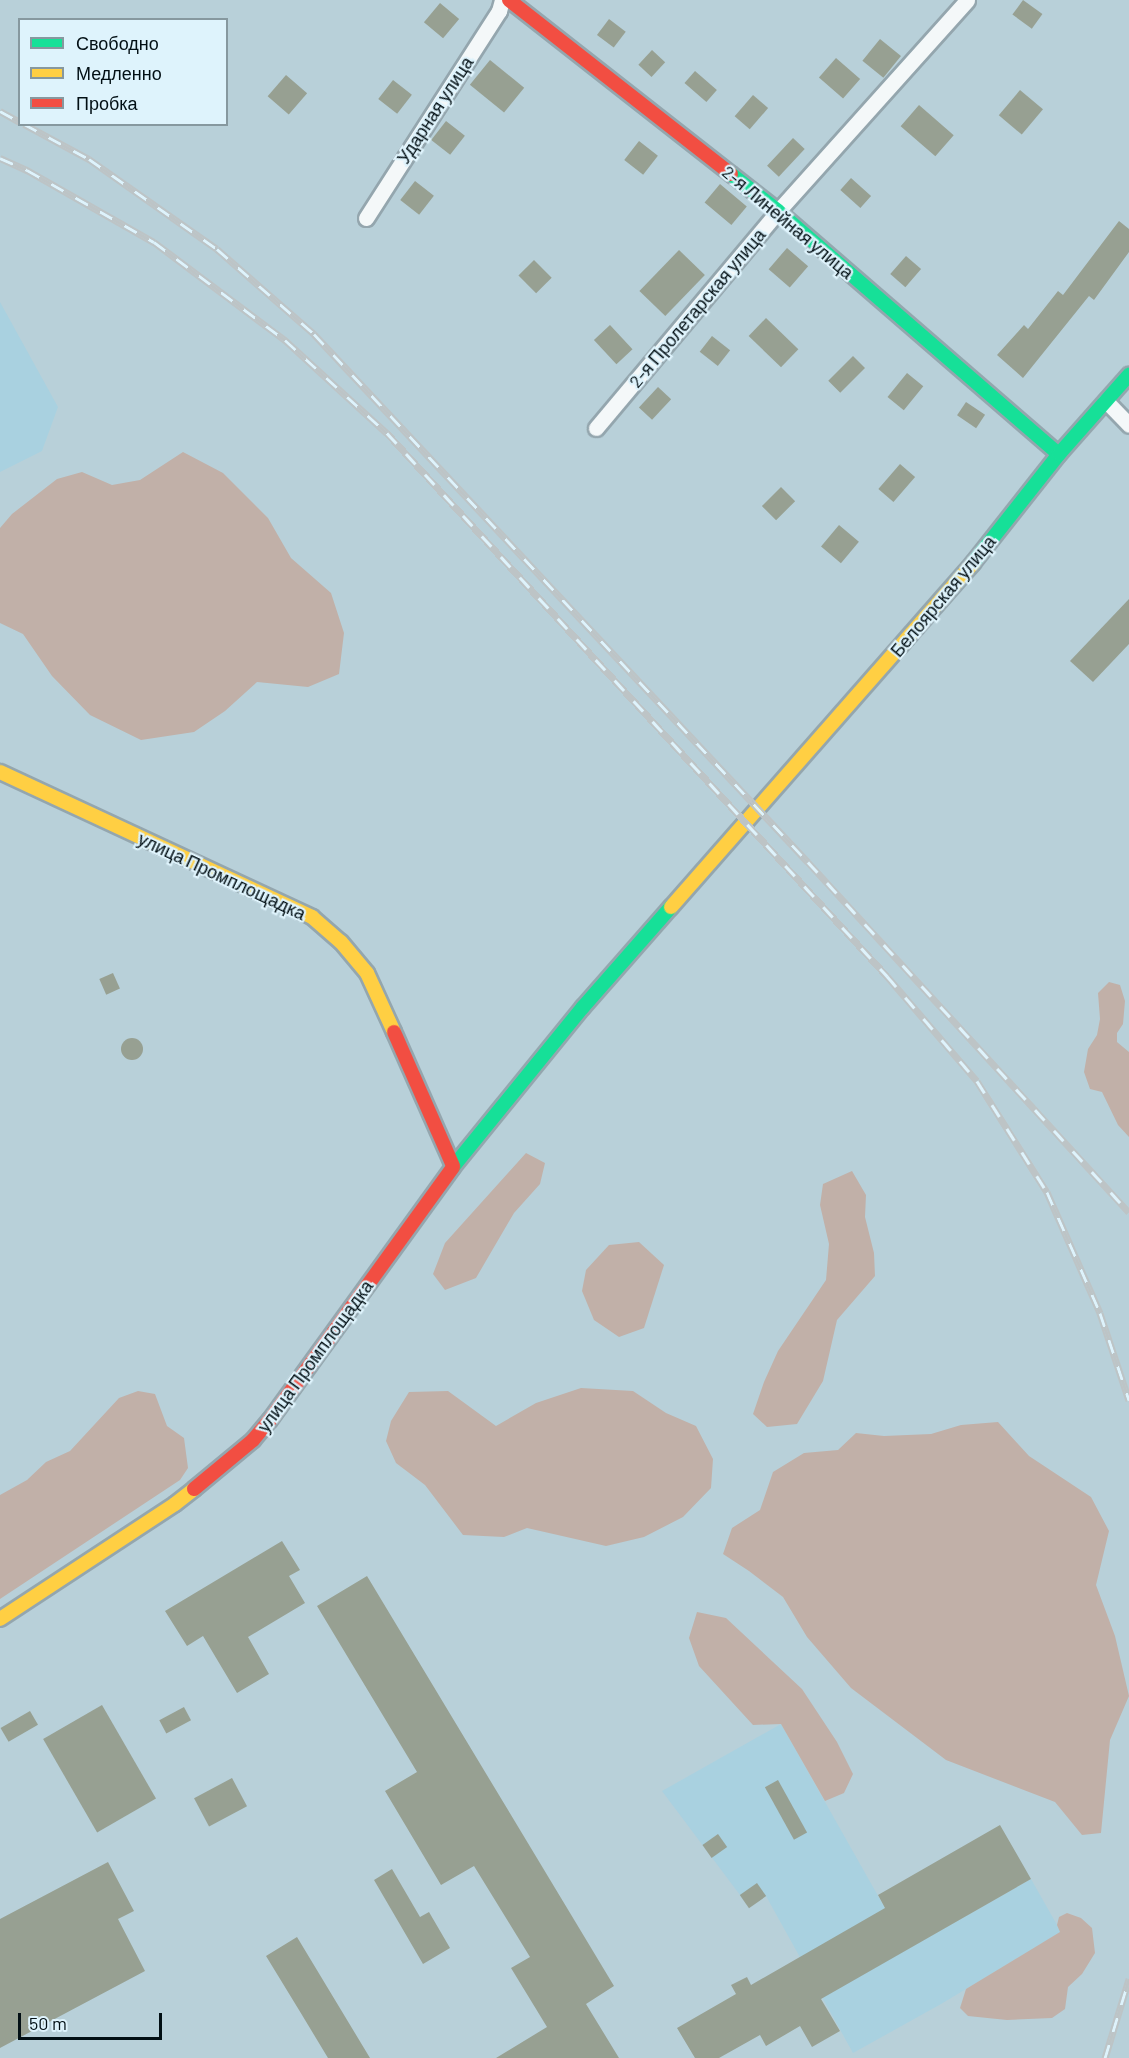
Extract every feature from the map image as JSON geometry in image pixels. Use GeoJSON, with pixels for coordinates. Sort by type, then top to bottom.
{"type":"FeatureCollection","features":[{"type":"Feature","properties":{"kind":"street","name":"Ударная улица"},"geometry":{"type":"LineString","coordinates":[[366,218],[499,11],[502,0]]}},
{"type":"Feature","properties":{"kind":"street","name":"2-я Линейная улица"},"geometry":{"type":"LineString","coordinates":[[509,0],[778,211],[1059,454]]}},
{"type":"Feature","properties":{"kind":"street","name":"2-я Пролетарская улица"},"geometry":{"type":"LineString","coordinates":[[596,428],[778,211],[967,0]]}},
{"type":"Feature","properties":{"kind":"street","name":"Белоярская улица"},"geometry":{"type":"LineString","coordinates":[[752,813],[950,591],[1059,454],[1129,375]]}},
{"type":"Feature","properties":{"kind":"street"},"geometry":{"type":"LineString","coordinates":[[1106,401],[1129,425]]}},
{"type":"Feature","properties":{"kind":"street","name":"улица Промплощадка"},"geometry":{"type":"LineString","coordinates":[[0,772],[312,917],[341,942],[367,973],[453,1166]]}},
{"type":"Feature","properties":{"kind":"street","name":"улица Промплощадка"},"geometry":{"type":"LineString","coordinates":[[0,1619],[175,1504],[253,1440],[270,1420],[453,1166],[583,1007],[752,813]]}},
{"type":"Feature","properties":{"kind":"shaded area"},"geometry":{"type":"Polygon","coordinates":[[[0,302],[58,407],[42,451],[0,472],[0,302]]]}},
{"type":"Feature","properties":{"kind":"shaded area"},"geometry":{"type":"Polygon","coordinates":[[[183,452],[223,473],[268,518],[291,558],[331,593],[344,633],[339,674],[308,687],[257,682],[225,711],[194,732],[141,740],[90,715],[52,676],[23,634],[0,623],[0,528],[12,514],[57,479],[82,472],[112,485],[140,480],[183,452]]]}},
{"type":"Feature","properties":{"kind":"shaded area"},"geometry":{"type":"Polygon","coordinates":[[[1109,982],[1120,985],[1125,1001],[1123,1024],[1117,1033],[1117,1042],[1129,1052],[1129,1137],[1118,1125],[1102,1092],[1090,1089],[1084,1072],[1088,1049],[1097,1035],[1100,1019],[1098,993],[1109,982]]]}},
{"type":"Feature","properties":{"kind":"shaded area"},"geometry":{"type":"Polygon","coordinates":[[[526,1153],[545,1163],[540,1184],[514,1213],[476,1278],[445,1290],[433,1274],[445,1243],[526,1153]]]}},
{"type":"Feature","properties":{"kind":"shaded area"},"geometry":{"type":"Polygon","coordinates":[[[852,1171],[866,1195],[865,1217],[874,1253],[875,1276],[837,1320],[823,1381],[797,1424],[767,1427],[753,1414],[764,1382],[778,1351],[826,1280],[829,1244],[820,1205],[823,1184],[852,1171]]]}},
{"type":"Feature","properties":{"kind":"shaded area"},"geometry":{"type":"Polygon","coordinates":[[[639,1242],[664,1265],[644,1328],[619,1337],[594,1320],[582,1291],[586,1270],[609,1245],[639,1242]]]}},
{"type":"Feature","properties":{"kind":"shaded area"},"geometry":{"type":"Polygon","coordinates":[[[581,1388],[633,1391],[666,1413],[696,1426],[713,1459],[711,1488],[683,1517],[644,1537],[606,1546],[527,1528],[504,1537],[463,1535],[425,1485],[396,1463],[386,1441],[391,1421],[409,1392],[448,1391],[496,1426],[536,1403],[581,1388]]]}},
{"type":"Feature","properties":{"kind":"shaded area"},"geometry":{"type":"Polygon","coordinates":[[[138,1391],[155,1394],[167,1426],[184,1438],[188,1468],[180,1480],[0,1599],[0,1495],[27,1480],[46,1462],[70,1451],[119,1398],[138,1391]]]}},
{"type":"Feature","properties":{"kind":"shaded area"},"geometry":{"type":"Polygon","coordinates":[[[998,1422],[1029,1456],[1091,1497],[1109,1531],[1096,1585],[1115,1636],[1129,1696],[1110,1740],[1101,1833],[1082,1835],[1055,1802],[946,1760],[851,1688],[807,1637],[783,1597],[723,1554],[732,1528],[760,1510],[773,1472],[804,1453],[838,1450],[856,1433],[884,1436],[931,1434],[961,1425],[998,1422]]]}},
{"type":"Feature","properties":{"kind":"shaded area"},"geometry":{"type":"Polygon","coordinates":[[[697,1612],[726,1618],[802,1689],[837,1742],[853,1774],[844,1793],[825,1801],[781,1724],[753,1725],[699,1666],[689,1638],[697,1612]]]}},
{"type":"Feature","properties":{"kind":"shaded area"},"geometry":{"type":"Polygon","coordinates":[[[781,1724],[908,1949],[1031,1879],[1061,1932],[941,2004],[853,2053],[766,1896],[749,1907],[662,1791],[781,1724]]]}},
{"type":"Feature","properties":{"kind":"shaded area"},"geometry":{"type":"Polygon","coordinates":[[[1067,1913],[1081,1918],[1092,1928],[1095,1953],[1082,1974],[1068,1987],[1065,2009],[1052,2018],[1007,2020],[968,2016],[960,2008],[966,1989],[1060,1932],[1057,1925],[1059,1917],[1067,1913]]]}},
{"type":"Feature","properties":{"kind":"building"},"geometry":{"type":"Polygon","coordinates":[[[1023,0],[1042,14],[1032,29],[1012,15],[1023,0]]]}},
{"type":"Feature","properties":{"kind":"building"},"geometry":{"type":"Polygon","coordinates":[[[440,3],[459,19],[443,38],[424,22],[440,3]]]}},
{"type":"Feature","properties":{"kind":"building"},"geometry":{"type":"Polygon","coordinates":[[[609,19],[626,32],[614,48],[597,35],[609,19]]]}},
{"type":"Feature","properties":{"kind":"building"},"geometry":{"type":"Polygon","coordinates":[[[880,39],[901,56],[883,78],[862,61],[880,39]]]}},
{"type":"Feature","properties":{"kind":"building"},"geometry":{"type":"Polygon","coordinates":[[[652,50],[665,62],[652,77],[638,65],[652,50]]]}},
{"type":"Feature","properties":{"kind":"building"},"geometry":{"type":"Polygon","coordinates":[[[836,58],[860,79],[843,99],[819,78],[836,58]]]}},
{"type":"Feature","properties":{"kind":"building"},"geometry":{"type":"Polygon","coordinates":[[[490,60],[524,88],[504,113],[470,85],[490,60]]]}},
{"type":"Feature","properties":{"kind":"building"},"geometry":{"type":"Polygon","coordinates":[[[695,71],[717,90],[706,102],[685,83],[695,71]]]}},
{"type":"Feature","properties":{"kind":"building"},"geometry":{"type":"Polygon","coordinates":[[[286,75],[307,93],[289,115],[268,96],[286,75]]]}},
{"type":"Feature","properties":{"kind":"building"},"geometry":{"type":"Polygon","coordinates":[[[393,80],[412,95],[397,114],[378,99],[393,80]]]}},
{"type":"Feature","properties":{"kind":"building"},"geometry":{"type":"Polygon","coordinates":[[[1020,90],[1043,109],[1022,135],[999,115],[1020,90]]]}},
{"type":"Feature","properties":{"kind":"building"},"geometry":{"type":"Polygon","coordinates":[[[753,95],[768,108],[750,129],[735,116],[753,95]]]}},
{"type":"Feature","properties":{"kind":"building"},"geometry":{"type":"Polygon","coordinates":[[[919,105],[954,135],[935,156],[901,126],[919,105]]]}},
{"type":"Feature","properties":{"kind":"building"},"geometry":{"type":"Polygon","coordinates":[[[446,121],[465,136],[450,155],[431,140],[446,121]]]}},
{"type":"Feature","properties":{"kind":"building"},"geometry":{"type":"Polygon","coordinates":[[[793,138],[805,149],[779,177],[767,166],[793,138]]]}},
{"type":"Feature","properties":{"kind":"building"},"geometry":{"type":"Polygon","coordinates":[[[639,141],[658,156],[643,175],[624,160],[639,141]]]}},
{"type":"Feature","properties":{"kind":"building"},"geometry":{"type":"Polygon","coordinates":[[[851,178],[871,196],[860,208],[840,190],[851,178]]]}},
{"type":"Feature","properties":{"kind":"building"},"geometry":{"type":"Polygon","coordinates":[[[415,181],[434,196],[419,215],[400,200],[415,181]]]}},
{"type":"Feature","properties":{"kind":"building"},"geometry":{"type":"Polygon","coordinates":[[[720,184],[747,206],[731,225],[705,202],[720,184]]]}},
{"type":"Feature","properties":{"kind":"building"},"geometry":{"type":"Polygon","coordinates":[[[1119,221],[1129,229],[1129,252],[1094,300],[1089,296],[1023,378],[997,355],[1024,325],[1028,329],[1058,291],[1063,295],[1119,221]]]}},
{"type":"Feature","properties":{"kind":"building"},"geometry":{"type":"Polygon","coordinates":[[[787,248],[808,266],[790,288],[769,269],[787,248]]]}},
{"type":"Feature","properties":{"kind":"building"},"geometry":{"type":"Polygon","coordinates":[[[679,250],[705,275],[665,316],[639,291],[679,250]]]}},
{"type":"Feature","properties":{"kind":"building"},"geometry":{"type":"Polygon","coordinates":[[[906,256],[921,269],[905,287],[890,274],[906,256]]]}},
{"type":"Feature","properties":{"kind":"building"},"geometry":{"type":"Polygon","coordinates":[[[534,260],[552,278],[536,293],[518,276],[534,260]]]}},
{"type":"Feature","properties":{"kind":"building"},"geometry":{"type":"Polygon","coordinates":[[[766,318],[798,349],[781,367],[749,336],[766,318]]]}},
{"type":"Feature","properties":{"kind":"building"},"geometry":{"type":"Polygon","coordinates":[[[610,325],[633,349],[616,364],[594,340],[610,325]]]}},
{"type":"Feature","properties":{"kind":"building"},"geometry":{"type":"Polygon","coordinates":[[[712,336],[730,350],[718,366],[700,352],[712,336]]]}},
{"type":"Feature","properties":{"kind":"building"},"geometry":{"type":"Polygon","coordinates":[[[853,356],[865,368],[840,393],[828,381],[853,356]]]}},
{"type":"Feature","properties":{"kind":"building"},"geometry":{"type":"Polygon","coordinates":[[[907,373],[923,386],[904,410],[887,397],[907,373]]]}},
{"type":"Feature","properties":{"kind":"building"},"geometry":{"type":"Polygon","coordinates":[[[658,387],[671,399],[652,420],[639,407],[658,387]]]}},
{"type":"Feature","properties":{"kind":"building"},"geometry":{"type":"Polygon","coordinates":[[[966,402],[985,415],[976,428],[957,415],[966,402]]]}},
{"type":"Feature","properties":{"kind":"building"},"geometry":{"type":"Polygon","coordinates":[[[900,464],[915,477],[893,502],[878,489],[900,464]]]}},
{"type":"Feature","properties":{"kind":"building"},"geometry":{"type":"Polygon","coordinates":[[[781,487],[795,501],[776,520],[762,506],[781,487]]]}},
{"type":"Feature","properties":{"kind":"building"},"geometry":{"type":"Polygon","coordinates":[[[839,525],[859,542],[841,563],[821,546],[839,525]]]}},
{"type":"Feature","properties":{"kind":"building"},"geometry":{"type":"Polygon","coordinates":[[[1129,599],[1129,644],[1093,682],[1070,661],[1129,599]]]}},
{"type":"Feature","properties":{"kind":"building"},"geometry":{"type":"Polygon","coordinates":[[[113,973],[120,989],[106,995],[99,979],[113,973]]]}},
{"type":"Feature","properties":{"kind":"building"},"geometry":{"type":"Polygon","coordinates":[[[132,1038],[142,1045],[143,1049],[136,1059],[132,1060],[122,1053],[121,1049],[128,1039],[132,1038]]]}},
{"type":"Feature","properties":{"kind":"building"},"geometry":{"type":"Polygon","coordinates":[[[282,1541],[300,1570],[289,1576],[305,1603],[248,1637],[269,1674],[237,1693],[203,1636],[187,1646],[165,1611],[282,1541]]]}},
{"type":"Feature","properties":{"kind":"building"},"geometry":{"type":"Polygon","coordinates":[[[367,1576],[614,1986],[586,2004],[619,2058],[496,2058],[547,2027],[511,1968],[530,1957],[474,1866],[441,1885],[385,1791],[417,1772],[317,1606],[367,1576]]]}},
{"type":"Feature","properties":{"kind":"building"},"geometry":{"type":"Polygon","coordinates":[[[102,1705],[156,1799],[97,1833],[43,1739],[102,1705]]]}},
{"type":"Feature","properties":{"kind":"building"},"geometry":{"type":"Polygon","coordinates":[[[184,1707],[191,1720],[166,1733],[159,1720],[184,1707]]]}},
{"type":"Feature","properties":{"kind":"building"},"geometry":{"type":"Polygon","coordinates":[[[30,1711],[38,1725],[9,1742],[1,1728],[30,1711]]]}},
{"type":"Feature","properties":{"kind":"building"},"geometry":{"type":"Polygon","coordinates":[[[232,1778],[247,1806],[209,1826],[194,1798],[232,1778]]]}},
{"type":"Feature","properties":{"kind":"building"},"geometry":{"type":"Polygon","coordinates":[[[778,1780],[807,1832],[794,1840],[765,1787],[778,1780]]]}},
{"type":"Feature","properties":{"kind":"building"},"geometry":{"type":"Polygon","coordinates":[[[1000,1825],[1031,1879],[821,1999],[840,2031],[812,2047],[800,2026],[766,2046],[760,2035],[719,2058],[695,2058],[677,2028],[736,1994],[731,1985],[747,1977],[751,1985],[885,1908],[878,1895],[1000,1825]]]}},
{"type":"Feature","properties":{"kind":"building"},"geometry":{"type":"Polygon","coordinates":[[[718,1834],[727,1847],[712,1858],[702,1845],[718,1834]]]}},
{"type":"Feature","properties":{"kind":"building"},"geometry":{"type":"Polygon","coordinates":[[[108,1862],[134,1911],[118,1919],[145,1971],[0,2048],[0,1919],[108,1862]]]}},
{"type":"Feature","properties":{"kind":"building"},"geometry":{"type":"Polygon","coordinates":[[[392,1869],[420,1917],[429,1912],[450,1948],[423,1964],[374,1880],[392,1869]]]}},
{"type":"Feature","properties":{"kind":"building"},"geometry":{"type":"Polygon","coordinates":[[[757,1883],[766,1896],[749,1908],[740,1895],[757,1883]]]}},
{"type":"Feature","properties":{"kind":"building"},"geometry":{"type":"Polygon","coordinates":[[[297,1937],[370,2058],[328,2058],[266,1956],[297,1937]]]}},
{"type":"Feature","properties":{"kind":"railway"},"geometry":{"type":"LineString","coordinates":[[0,111],[18,121]]}},
{"type":"Feature","properties":{"kind":"railway"},"geometry":{"type":"LineString","coordinates":[[28,126],[89,159],[217,249],[314,334],[808,862],[1129,1212]]}},
{"type":"Feature","properties":{"kind":"railway"},"geometry":{"type":"LineString","coordinates":[[0,158],[27,170],[154,242],[285,340],[387,433],[887,976],[977,1081],[1047,1192],[1100,1313],[1129,1400]]}},
{"type":"Feature","properties":{"kind":"railway"},"geometry":{"type":"LineString","coordinates":[[1105,2058],[1129,1979]]}},
{"type":"Feature","properties":{"kind":"traffic: fast"},"geometry":{"type":"LineString","coordinates":[[731,174],[778,211],[1059,454]]}},
{"type":"Feature","properties":{"kind":"traffic: fast"},"geometry":{"type":"LineString","coordinates":[[973,563],[1059,454],[1129,375]]}},
{"type":"Feature","properties":{"kind":"traffic: fast"},"geometry":{"type":"LineString","coordinates":[[453,1167],[583,1007],[671,907]]}},
{"type":"Feature","properties":{"kind":"traffic: slow"},"geometry":{"type":"LineString","coordinates":[[671,907],[973,563]]}},
{"type":"Feature","properties":{"kind":"traffic: slow"},"geometry":{"type":"LineString","coordinates":[[0,772],[312,917],[341,942],[367,973],[394,1032]]}},
{"type":"Feature","properties":{"kind":"traffic: slow"},"geometry":{"type":"LineString","coordinates":[[0,1619],[175,1504],[194,1489]]}},
{"type":"Feature","properties":{"kind":"traffic: jam"},"geometry":{"type":"LineString","coordinates":[[509,0],[731,174]]}},
{"type":"Feature","properties":{"kind":"traffic: jam"},"geometry":{"type":"LineString","coordinates":[[394,1032],[453,1166]]}},
{"type":"Feature","properties":{"kind":"traffic: jam"},"geometry":{"type":"LineString","coordinates":[[194,1489],[253,1440],[270,1420],[453,1167]]}}]}
